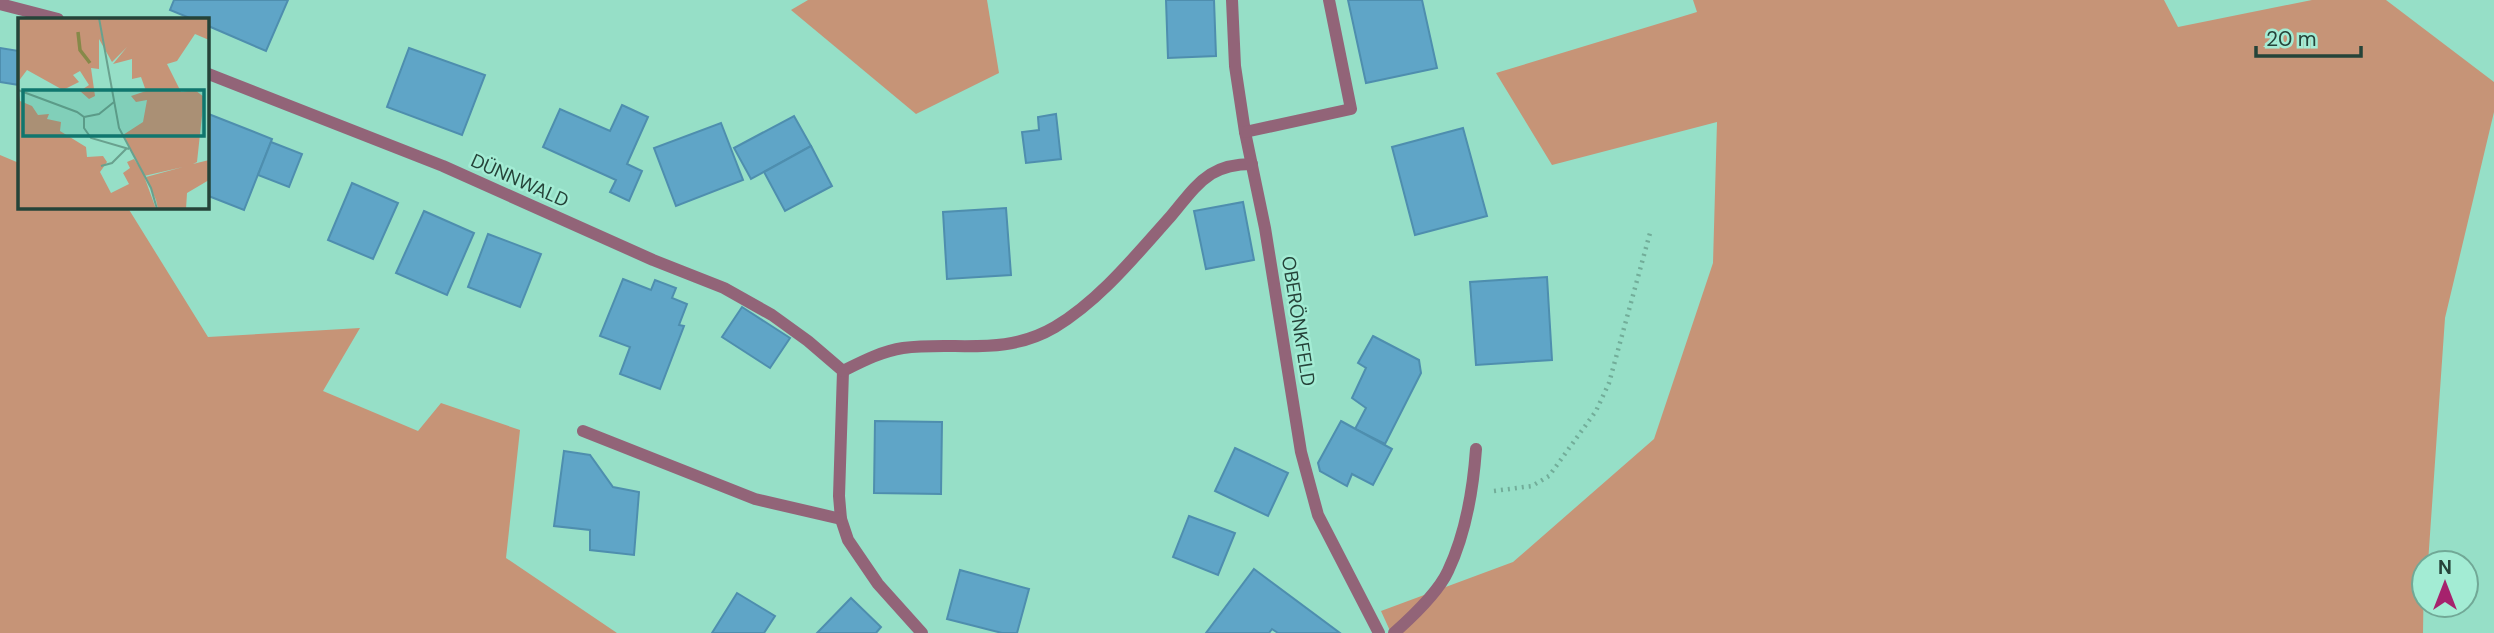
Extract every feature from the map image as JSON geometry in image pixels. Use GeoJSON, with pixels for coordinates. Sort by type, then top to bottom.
{"type":"FeatureCollection","features":[{"type":"Feature","properties":{"kind":"street","name":"OBERÖNKFELD"},"geometry":{"type":"LineString","coordinates":[[1232,0],[1235,66],[1245,132],[1265,228],[1303,462],[1318,514],[1378,633]]}},
{"type":"Feature","properties":{"kind":"street"},"geometry":{"type":"LineString","coordinates":[[1245,132],[1351,108],[1329,0]]}},
{"type":"Feature","properties":{"kind":"street"},"geometry":{"type":"LineString","coordinates":[[0,4],[54,18]]}},
{"type":"Feature","properties":{"kind":"street","name":"DÜNNWALD"},"geometry":{"type":"LineString","coordinates":[[208,74],[443,166],[653,260],[724,288],[772,315],[843,371]]}},
{"type":"Feature","properties":{"kind":"street"},"geometry":{"type":"LineString","coordinates":[[922,633],[870,573],[848,540],[841,519],[839,483],[843,371],[901,348],[995,347],[1054,328],[1082,307],[1125,267],[1198,183],[1214,172],[1233,165],[1252,164]]}},
{"type":"Feature","properties":{"kind":"street"},"geometry":{"type":"LineString","coordinates":[[583,431],[755,499],[841,519]]}},
{"type":"Feature","properties":{"kind":"street"},"geometry":{"type":"LineString","coordinates":[[1394,633],[1414,616],[1447,573],[1473,494],[1476,449]]}},
{"type":"Feature","properties":{"kind":"path"},"geometry":{"type":"LineString","coordinates":[[1473,494],[1532,486],[1549,476],[1575,442],[1596,411],[1609,383],[1650,233]]}},
{"type":"Feature","properties":{"kind":"shaded area"},"geometry":{"type":"Polygon","coordinates":[[[808,0],[987,0],[999,73],[916,114],[791,10],[808,0]]]}},
{"type":"Feature","properties":{"kind":"shaded area"},"geometry":{"type":"Polygon","coordinates":[[[1693,0],[2164,0],[2178,27],[2312,0],[2386,0],[2494,82],[2494,112],[2445,318],[2429,549],[2410,549],[2410,619],[2423,619],[2423,633],[1391,633],[1381,611],[1513,562],[1654,439],[1713,263],[1717,122],[1552,165],[1496,73],[1697,12],[1693,0]]]}},
{"type":"Feature","properties":{"kind":"shaded area"},"geometry":{"type":"Polygon","coordinates":[[[0,155],[18,163],[18,208],[128,208],[208,337],[360,328],[323,391],[418,431],[441,403],[520,430],[506,558],[617,633],[0,633],[0,155]]]}},
{"type":"Feature","properties":{"kind":"building"},"geometry":{"type":"Polygon","coordinates":[[[174,0],[288,0],[266,51],[208,26],[208,18],[190,18],[170,10],[174,0]]]}},
{"type":"Feature","properties":{"kind":"building"},"geometry":{"type":"Polygon","coordinates":[[[1166,0],[1214,0],[1216,56],[1168,58],[1166,0]]]}},
{"type":"Feature","properties":{"kind":"building"},"geometry":{"type":"Polygon","coordinates":[[[1348,0],[1422,0],[1437,68],[1366,83],[1348,0]]]}},
{"type":"Feature","properties":{"kind":"building"},"geometry":{"type":"Polygon","coordinates":[[[0,48],[18,51],[18,85],[0,82],[0,48]]]}},
{"type":"Feature","properties":{"kind":"building"},"geometry":{"type":"Polygon","coordinates":[[[409,48],[485,75],[462,135],[387,107],[409,48]]]}},
{"type":"Feature","properties":{"kind":"building"},"geometry":{"type":"Polygon","coordinates":[[[622,105],[648,117],[627,164],[642,171],[629,201],[610,192],[616,180],[543,147],[560,109],[610,131],[622,105]]]}},
{"type":"Feature","properties":{"kind":"building"},"geometry":{"type":"Polygon","coordinates":[[[208,114],[272,139],[244,210],[208,196],[208,114]]]}},
{"type":"Feature","properties":{"kind":"building"},"geometry":{"type":"Polygon","coordinates":[[[1056,114],[1061,159],[1026,163],[1022,132],[1039,130],[1038,117],[1056,114]]]}},
{"type":"Feature","properties":{"kind":"building"},"geometry":{"type":"Polygon","coordinates":[[[794,116],[811,146],[751,179],[734,148],[794,116]]]}},
{"type":"Feature","properties":{"kind":"building"},"geometry":{"type":"Polygon","coordinates":[[[721,123],[743,180],[676,206],[654,148],[721,123]]]}},
{"type":"Feature","properties":{"kind":"building"},"geometry":{"type":"Polygon","coordinates":[[[1463,128],[1487,216],[1415,235],[1392,147],[1463,128]]]}},
{"type":"Feature","properties":{"kind":"building"},"geometry":{"type":"Polygon","coordinates":[[[271,142],[302,154],[289,187],[258,175],[271,142]]]}},
{"type":"Feature","properties":{"kind":"building"},"geometry":{"type":"Polygon","coordinates":[[[811,146],[832,186],[785,211],[764,172],[811,146]]]}},
{"type":"Feature","properties":{"kind":"building"},"geometry":{"type":"Polygon","coordinates":[[[352,183],[398,203],[373,259],[328,240],[352,183]]]}},
{"type":"Feature","properties":{"kind":"building"},"geometry":{"type":"Polygon","coordinates":[[[1243,202],[1254,260],[1206,269],[1194,211],[1243,202]]]}},
{"type":"Feature","properties":{"kind":"building"},"geometry":{"type":"Polygon","coordinates":[[[1006,208],[1011,275],[947,279],[943,212],[1006,208]]]}},
{"type":"Feature","properties":{"kind":"building"},"geometry":{"type":"Polygon","coordinates":[[[424,211],[474,233],[447,295],[396,273],[424,211]]]}},
{"type":"Feature","properties":{"kind":"building"},"geometry":{"type":"Polygon","coordinates":[[[488,234],[541,254],[520,307],[468,287],[488,234]]]}},
{"type":"Feature","properties":{"kind":"building"},"geometry":{"type":"Polygon","coordinates":[[[1547,277],[1552,360],[1476,365],[1470,282],[1547,277]]]}},
{"type":"Feature","properties":{"kind":"building"},"geometry":{"type":"Polygon","coordinates":[[[623,279],[651,290],[655,280],[676,288],[672,298],[687,304],[679,325],[684,326],[660,389],[620,374],[630,347],[600,336],[623,279]]]}},
{"type":"Feature","properties":{"kind":"building"},"geometry":{"type":"Polygon","coordinates":[[[742,307],[790,338],[770,368],[722,337],[742,307]]]}},
{"type":"Feature","properties":{"kind":"building"},"geometry":{"type":"Polygon","coordinates":[[[1373,336],[1419,360],[1421,373],[1385,444],[1355,429],[1366,408],[1352,398],[1366,368],[1358,363],[1373,336]]]}},
{"type":"Feature","properties":{"kind":"building"},"geometry":{"type":"Polygon","coordinates":[[[875,421],[942,422],[941,494],[874,493],[875,421]]]}},
{"type":"Feature","properties":{"kind":"building"},"geometry":{"type":"Polygon","coordinates":[[[1341,421],[1392,449],[1373,485],[1352,474],[1347,486],[1320,471],[1318,463],[1341,421]]]}},
{"type":"Feature","properties":{"kind":"building"},"geometry":{"type":"Polygon","coordinates":[[[1235,448],[1288,473],[1268,516],[1215,491],[1235,448]]]}},
{"type":"Feature","properties":{"kind":"building"},"geometry":{"type":"Polygon","coordinates":[[[564,451],[590,455],[613,487],[639,492],[634,555],[590,550],[590,530],[554,526],[564,451]]]}},
{"type":"Feature","properties":{"kind":"building"},"geometry":{"type":"Polygon","coordinates":[[[1189,516],[1235,533],[1218,575],[1173,557],[1189,516]]]}},
{"type":"Feature","properties":{"kind":"building"},"geometry":{"type":"Polygon","coordinates":[[[1254,569],[1340,633],[1278,633],[1272,629],[1269,633],[1206,633],[1254,569]]]}},
{"type":"Feature","properties":{"kind":"building"},"geometry":{"type":"Polygon","coordinates":[[[960,570],[1029,589],[1017,633],[1002,633],[947,619],[960,570]]]}},
{"type":"Feature","properties":{"kind":"building"},"geometry":{"type":"Polygon","coordinates":[[[737,593],[775,616],[764,633],[712,633],[737,593]]]}},
{"type":"Feature","properties":{"kind":"building"},"geometry":{"type":"Polygon","coordinates":[[[851,598],[881,627],[876,633],[817,633],[851,598]]]}}]}
